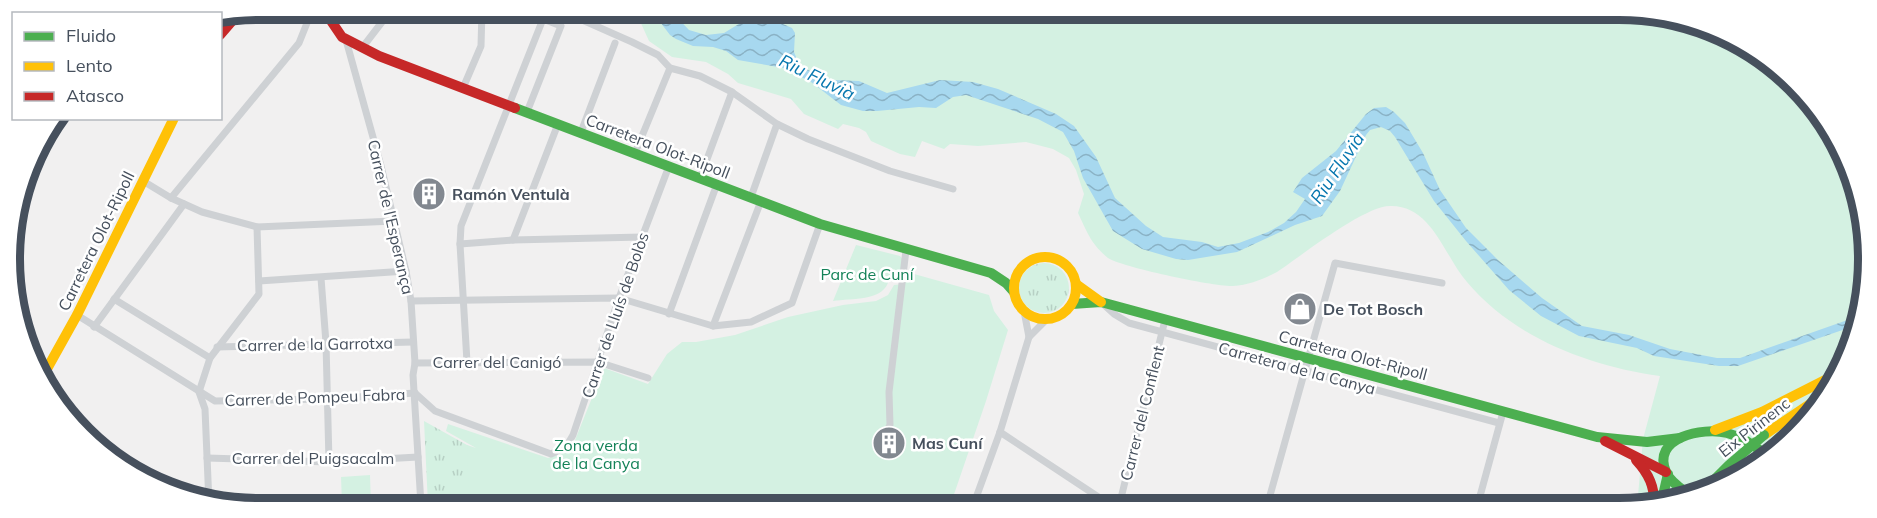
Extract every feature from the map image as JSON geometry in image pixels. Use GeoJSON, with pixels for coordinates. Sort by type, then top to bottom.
{"type":"FeatureCollection","features":[{"type":"Feature","properties":{"kind":"main road","name":"Carretera Olot-Ripoll"},"geometry":{"type":"LineString","coordinates":[[331,20],[346,40],[362,48],[820,224],[991,273],[1006,283],[1014,292]]}},
{"type":"Feature","properties":{"kind":"main road"},"geometry":{"type":"LineString","coordinates":[[222,33],[231,22]]}},
{"type":"Feature","properties":{"kind":"main road","name":"Carretera Olot-Ripoll"},"geometry":{"type":"LineString","coordinates":[[47,370],[77,315],[173,120]]}},
{"type":"Feature","properties":{"kind":"main road"},"geometry":{"type":"LineString","coordinates":[[1040,257],[1055,258],[1067,266],[1076,284],[1076,294],[1072,304],[1061,315],[1047,319],[1035,318],[1024,311],[1018,304],[1014,292],[1016,276],[1023,266],[1030,260],[1040,257]]}},
{"type":"Feature","properties":{"kind":"main road","name":"Carretera Olot-Ripoll"},"geometry":{"type":"LineString","coordinates":[[991,273],[1023,266]]}},
{"type":"Feature","properties":{"kind":"main road","name":"Carretera Olot-Ripoll"},"geometry":{"type":"LineString","coordinates":[[1076,284],[1101,302]]}},
{"type":"Feature","properties":{"kind":"main road","name":"Carretera Olot-Ripoll"},"geometry":{"type":"LineString","coordinates":[[1072,304],[1101,302],[1306,364],[1501,417],[1597,437],[1647,442],[1715,430],[1752,418],[1824,380]]}},
{"type":"Feature","properties":{"kind":"main road","name":"Eix Pirinenc"},"geometry":{"type":"LineString","coordinates":[[1717,477],[1764,435],[1807,406]]}},
{"type":"Feature","properties":{"kind":"main road"},"geometry":{"type":"LineString","coordinates":[[1715,430],[1734,435],[1760,452]]}},
{"type":"Feature","properties":{"kind":"main road","name":"Carretera Olot-Ripoll"},"geometry":{"type":"LineString","coordinates":[[1597,437],[1667,473],[1684,489]]}},
{"type":"Feature","properties":{"kind":"main road"},"geometry":{"type":"LineString","coordinates":[[1663,494],[1667,473],[1666,454],[1674,442],[1680,438]]}},
{"type":"Feature","properties":{"kind":"main road"},"geometry":{"type":"LineString","coordinates":[[1630,453],[1649,473],[1655,495]]}},
{"type":"Feature","properties":{"kind":"street"},"geometry":{"type":"LineString","coordinates":[[171,198],[299,43],[307,23],[306,20]]}},
{"type":"Feature","properties":{"kind":"street"},"geometry":{"type":"LineString","coordinates":[[362,48],[384,20]]}},
{"type":"Feature","properties":{"kind":"street"},"geometry":{"type":"LineString","coordinates":[[463,88],[481,46],[482,20]]}},
{"type":"Feature","properties":{"kind":"street"},"geometry":{"type":"LineString","coordinates":[[467,362],[461,226],[543,20]]}},
{"type":"Feature","properties":{"kind":"street"},"geometry":{"type":"LineString","coordinates":[[527,112],[561,26],[546,20]]}},
{"type":"Feature","properties":{"kind":"street"},"geometry":{"type":"LineString","coordinates":[[582,20],[658,56],[670,68],[700,76],[732,92],[777,124],[807,139],[890,171],[953,189]]}},
{"type":"Feature","properties":{"kind":"street","name":"Carrer de l'Esperança"},"geometry":{"type":"LineString","coordinates":[[346,40],[394,221],[411,301],[421,498]]}},
{"type":"Feature","properties":{"kind":"street"},"geometry":{"type":"LineString","coordinates":[[581,132],[615,43]]}},
{"type":"Feature","properties":{"kind":"street"},"geometry":{"type":"LineString","coordinates":[[635,153],[670,68]]}},
{"type":"Feature","properties":{"kind":"street"},"geometry":{"type":"LineString","coordinates":[[700,178],[732,92]]}},
{"type":"Feature","properties":{"kind":"street"},"geometry":{"type":"LineString","coordinates":[[513,240],[558,124]]}},
{"type":"Feature","properties":{"kind":"street"},"geometry":{"type":"LineString","coordinates":[[713,326],[756,199],[777,124]]}},
{"type":"Feature","properties":{"kind":"street","name":"Carrer de Lluís de Bolòs"},"geometry":{"type":"LineString","coordinates":[[415,393],[435,411],[550,454],[566,447],[573,435],[619,298],[669,166]]}},
{"type":"Feature","properties":{"kind":"street"},"geometry":{"type":"LineString","coordinates":[[143,181],[171,198],[202,212],[257,227],[394,221]]}},
{"type":"Feature","properties":{"kind":"street"},"geometry":{"type":"LineString","coordinates":[[669,314],[717,184]]}},
{"type":"Feature","properties":{"kind":"street"},"geometry":{"type":"LineString","coordinates":[[94,327],[184,204]]}},
{"type":"Feature","properties":{"kind":"street"},"geometry":{"type":"LineString","coordinates":[[411,301],[619,298],[713,326],[751,322],[792,303],[820,224]]}},
{"type":"Feature","properties":{"kind":"street"},"geometry":{"type":"LineString","coordinates":[[209,493],[205,409],[199,392],[210,358],[259,294],[257,227]]}},
{"type":"Feature","properties":{"kind":"street"},"geometry":{"type":"LineString","coordinates":[[460,244],[513,240],[642,237]]}},
{"type":"Feature","properties":{"kind":"street"},"geometry":{"type":"LineString","coordinates":[[883,438],[890,425],[889,392],[906,250]]}},
{"type":"Feature","properties":{"kind":"street"},"geometry":{"type":"LineString","coordinates":[[1269,498],[1335,263],[1442,283]]}},
{"type":"Feature","properties":{"kind":"street"},"geometry":{"type":"LineString","coordinates":[[260,281],[406,271]]}},
{"type":"Feature","properties":{"kind":"street"},"geometry":{"type":"LineString","coordinates":[[321,278],[326,343],[329,462]]}},
{"type":"Feature","properties":{"kind":"street"},"geometry":{"type":"LineString","coordinates":[[114,299],[210,358]]}},
{"type":"Feature","properties":{"kind":"street","name":"Carretera de la Canya"},"geometry":{"type":"LineString","coordinates":[[1101,302],[1114,314],[1129,323],[1306,364]]}},
{"type":"Feature","properties":{"kind":"street"},"geometry":{"type":"LineString","coordinates":[[976,498],[1000,432],[1029,337],[1024,311]]}},
{"type":"Feature","properties":{"kind":"street"},"geometry":{"type":"LineString","coordinates":[[77,315],[199,392]]}},
{"type":"Feature","properties":{"kind":"street"},"geometry":{"type":"LineString","coordinates":[[1029,337],[1047,319]]}},
{"type":"Feature","properties":{"kind":"street","name":"Carrer del Conflent"},"geometry":{"type":"LineString","coordinates":[[1121,498],[1166,320]]}},
{"type":"Feature","properties":{"kind":"street","name":"Carrer de la Garrotxa"},"geometry":{"type":"LineString","coordinates":[[217,347],[413,342]]}},
{"type":"Feature","properties":{"kind":"street","name":"Carrer del Canigó"},"geometry":{"type":"LineString","coordinates":[[415,363],[598,362],[648,378]]}},
{"type":"Feature","properties":{"kind":"street","name":"Carrer de Pompeu Fabra"},"geometry":{"type":"LineString","coordinates":[[199,392],[215,401],[328,399],[415,393]]}},
{"type":"Feature","properties":{"kind":"street"},"geometry":{"type":"LineString","coordinates":[[1480,498],[1501,417]]}},
{"type":"Feature","properties":{"kind":"street"},"geometry":{"type":"LineString","coordinates":[[1000,432],[1100,498]]}},
{"type":"Feature","properties":{"kind":"street","name":"Carrer del Puigsacalm"},"geometry":{"type":"LineString","coordinates":[[207,458],[329,462],[418,458]]}},
{"type":"Feature","properties":{"kind":"green space"},"geometry":{"type":"Polygon","coordinates":[[[640,20],[1634,20],[1665,24],[1710,38],[1751,60],[1776,79],[1798,101],[1817,126],[1839,167],[1853,212],[1858,259],[1853,306],[1845,336],[1825,379],[1808,405],[1776,439],[1751,458],[1710,480],[1665,494],[1638,497],[1643,439],[1660,376],[1580,357],[1530,334],[1507,319],[1467,282],[1436,234],[1417,214],[1404,208],[1390,206],[1379,208],[1349,223],[1277,272],[1245,284],[1223,285],[1149,271],[1116,262],[1097,248],[1078,213],[1084,194],[1076,170],[1069,158],[1053,149],[1026,142],[978,146],[950,144],[944,149],[922,141],[915,157],[900,154],[871,141],[866,132],[859,128],[843,124],[838,129],[804,114],[791,99],[738,83],[728,74],[706,62],[672,57],[649,41],[640,20]]]}},
{"type":"Feature","properties":{"kind":"green space","name":"Parc de Cuní"},"geometry":{"type":"Polygon","coordinates":[[[856,245],[900,256],[904,261],[899,278],[889,279],[881,292],[866,298],[833,301],[856,245]]]}},
{"type":"Feature","properties":{"kind":"green space"},"geometry":{"type":"Polygon","coordinates":[[[1044,263],[1058,267],[1065,274],[1069,288],[1065,302],[1058,309],[1044,313],[1030,309],[1023,302],[1019,288],[1023,274],[1030,267],[1044,263]]]}},
{"type":"Feature","properties":{"kind":"green space","name":"Zona verda de la Canya"},"geometry":{"type":"Polygon","coordinates":[[[907,272],[989,295],[994,311],[1008,330],[953,498],[469,498],[467,445],[476,448],[446,431],[448,424],[548,458],[571,450],[604,368],[648,384],[667,354],[682,342],[696,342],[735,335],[788,317],[843,305],[876,301],[888,295],[894,285],[904,284],[907,272]]]}},
{"type":"Feature","properties":{"kind":"green space"},"geometry":{"type":"Polygon","coordinates":[[[424,421],[569,498],[428,498],[424,421]]]}},
{"type":"Feature","properties":{"kind":"green space"},"geometry":{"type":"Polygon","coordinates":[[[370,475],[371,498],[342,498],[341,477],[370,475]]]}},
{"type":"Feature","properties":{"kind":"water","name":"Riu Fluvià"},"geometry":{"type":"Polygon","coordinates":[[[659,20],[680,20],[689,30],[706,35],[724,33],[742,22],[783,24],[792,28],[795,33],[794,52],[799,64],[813,73],[834,80],[859,81],[887,93],[940,80],[973,82],[998,89],[1056,114],[1074,126],[1096,157],[1115,198],[1146,226],[1163,237],[1202,242],[1218,247],[1239,243],[1284,223],[1305,199],[1293,192],[1302,178],[1336,151],[1366,114],[1374,108],[1386,107],[1405,123],[1423,153],[1440,190],[1466,228],[1498,260],[1542,298],[1582,326],[1629,335],[1670,349],[1717,358],[1740,358],[1849,319],[1847,328],[1738,366],[1719,366],[1654,356],[1637,348],[1579,336],[1541,316],[1509,290],[1434,201],[1395,137],[1390,131],[1381,127],[1370,130],[1366,135],[1340,191],[1322,216],[1295,225],[1237,252],[1188,260],[1176,259],[1142,249],[1113,231],[1083,178],[1074,151],[1063,132],[1038,119],[966,95],[953,97],[936,108],[863,111],[841,105],[811,82],[784,68],[738,60],[726,51],[713,47],[693,46],[670,35],[659,20]]]}},
{"type":"Feature","properties":{"kind":"traffic: fast"},"geometry":{"type":"LineString","coordinates":[[515,108],[820,224],[991,273],[1006,283],[1014,292]]}},
{"type":"Feature","properties":{"kind":"traffic: fast"},"geometry":{"type":"LineString","coordinates":[[1072,304],[1101,302],[1597,437],[1647,442],[1680,438]]}},
{"type":"Feature","properties":{"kind":"traffic: fast"},"geometry":{"type":"LineString","coordinates":[[1682,489],[1670,479],[1663,460],[1666,450],[1682,437],[1693,433],[1727,433],[1749,442],[1761,451]]}},
{"type":"Feature","properties":{"kind":"traffic: fast"},"geometry":{"type":"LineString","coordinates":[[1717,477],[1764,435]]}},
{"type":"Feature","properties":{"kind":"traffic: fast"},"geometry":{"type":"LineString","coordinates":[[1663,494],[1668,474]]}},
{"type":"Feature","properties":{"kind":"traffic: slow"},"geometry":{"type":"LineString","coordinates":[[47,370],[77,315],[173,120]]}},
{"type":"Feature","properties":{"kind":"traffic: slow"},"geometry":{"type":"LineString","coordinates":[[1039,257],[1051,257],[1067,266],[1074,276],[1076,288],[1074,300],[1067,310],[1051,319],[1039,319],[1028,314],[1019,305],[1014,294],[1014,282],[1019,271],[1028,262],[1039,257]]}},
{"type":"Feature","properties":{"kind":"traffic: slow"},"geometry":{"type":"LineString","coordinates":[[1076,284],[1101,302]]}},
{"type":"Feature","properties":{"kind":"traffic: slow"},"geometry":{"type":"LineString","coordinates":[[1715,430],[1762,412],[1824,381]]}},
{"type":"Feature","properties":{"kind":"traffic: slow"},"geometry":{"type":"LineString","coordinates":[[1764,435],[1807,406]]}},
{"type":"Feature","properties":{"kind":"traffic: jam"},"geometry":{"type":"LineString","coordinates":[[330,20],[342,37],[379,56],[515,108]]}},
{"type":"Feature","properties":{"kind":"traffic: jam"},"geometry":{"type":"LineString","coordinates":[[222,33],[232,22]]}},
{"type":"Feature","properties":{"kind":"traffic: jam"},"geometry":{"type":"LineString","coordinates":[[1605,441],[1666,472]]}},
{"type":"Feature","properties":{"kind":"traffic: jam"},"geometry":{"type":"LineString","coordinates":[[1636,460],[1650,481],[1653,495]]}},
{"type":"Feature","properties":{"kind":"place","name":"Ramón Ventulà"},"geometry":{"type":"Point","coordinates":[429,194]}},
{"type":"Feature","properties":{"kind":"place","name":"De Tot Bosch"},"geometry":{"type":"Point","coordinates":[1300,309]}},
{"type":"Feature","properties":{"kind":"place","name":"Mas Cuní"},"geometry":{"type":"Point","coordinates":[889,443]}}]}
